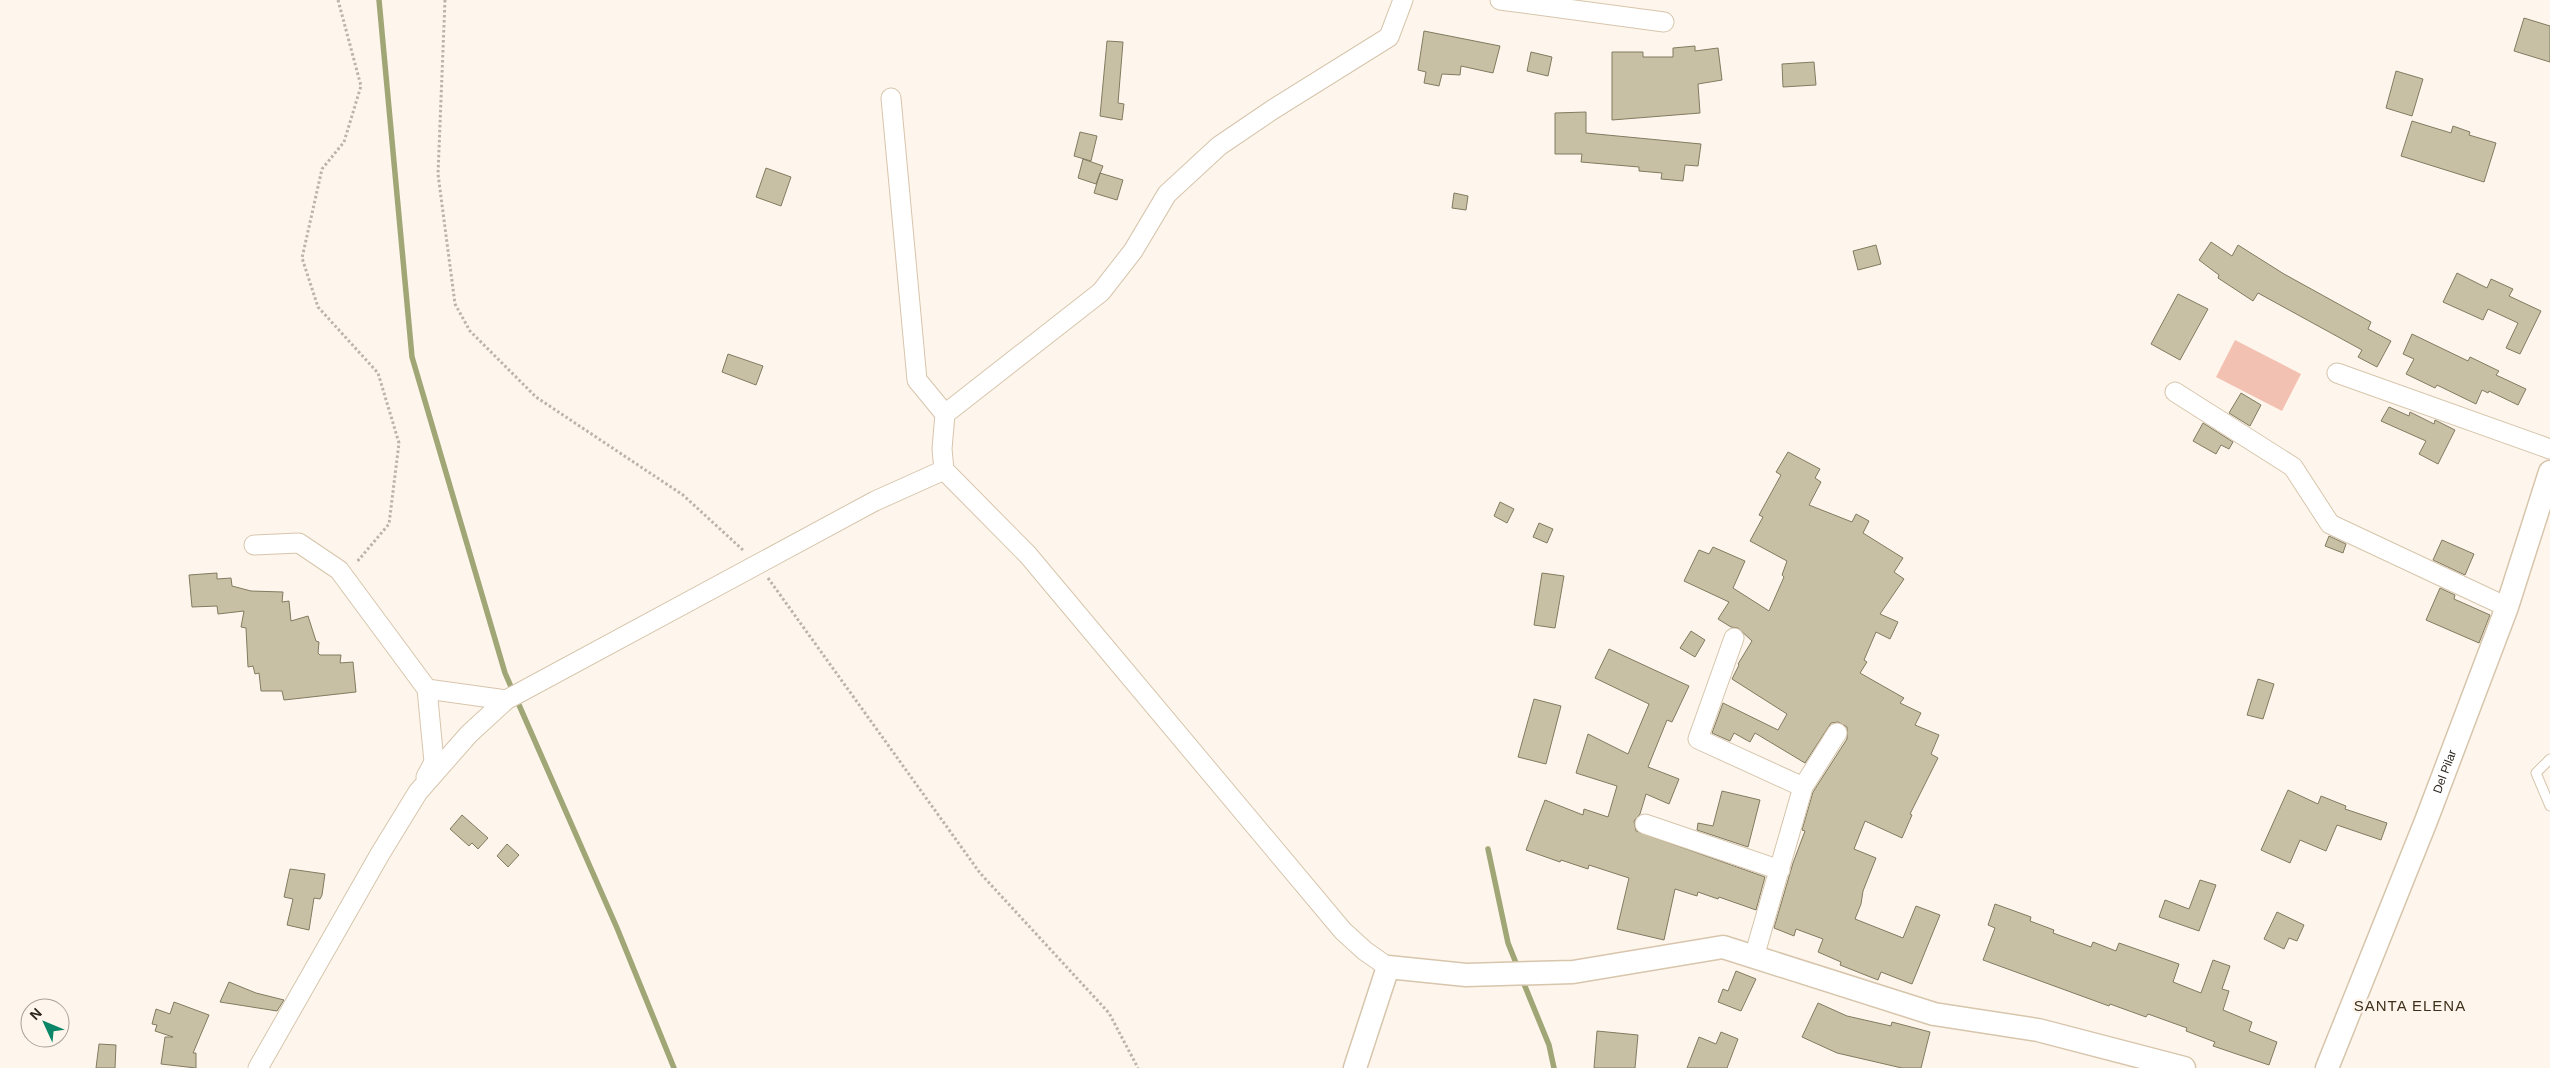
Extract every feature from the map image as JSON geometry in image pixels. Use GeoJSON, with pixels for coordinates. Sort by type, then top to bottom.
{"type":"FeatureCollection","features":[{"type":"Feature","properties":{"kind":"street"},"geometry":{"type":"LineString","coordinates":[[944,414],[1101,292],[1133,251],[1167,194],[1219,146],[1272,110],[1389,37],[1403,0]]}},
{"type":"Feature","properties":{"kind":"street"},"geometry":{"type":"LineString","coordinates":[[1500,0],[1664,22]]}},
{"type":"Feature","properties":{"kind":"street"},"geometry":{"type":"LineString","coordinates":[[891,98],[917,380],[944,414],[942,449],[944,470],[1028,555],[1343,931],[1365,951],[1388,967],[1466,975],[1573,972],[1723,947],[1934,1014],[2038,1030],[2184,1068]]}},
{"type":"Feature","properties":{"kind":"street"},"geometry":{"type":"LineString","coordinates":[[2337,373],[2550,449]]}},
{"type":"Feature","properties":{"kind":"street"},"geometry":{"type":"LineString","coordinates":[[2175,392],[2293,468],[2330,524],[2507,607]]}},
{"type":"Feature","properties":{"kind":"street"},"geometry":{"type":"LineString","coordinates":[[418,792],[469,734],[506,700],[875,501],[944,470]]}},
{"type":"Feature","properties":{"kind":"street","name":"Del Pilar"},"geometry":{"type":"LineString","coordinates":[[2328,1068],[2426,821],[2507,607],[2550,472]]}},
{"type":"Feature","properties":{"kind":"street"},"geometry":{"type":"LineString","coordinates":[[254,545],[299,543],[339,570],[427,689],[434,762],[258,1068]]}},
{"type":"Feature","properties":{"kind":"street"},"geometry":{"type":"LineString","coordinates":[[1734,638],[1698,739],[1803,787]]}},
{"type":"Feature","properties":{"kind":"street"},"geometry":{"type":"LineString","coordinates":[[427,689],[506,700]]}},
{"type":"Feature","properties":{"kind":"street"},"geometry":{"type":"LineString","coordinates":[[1754,957],[1803,787],[1837,733]]}},
{"type":"Feature","properties":{"kind":"street"},"geometry":{"type":"LineString","coordinates":[[1646,824],[1780,870]]}},
{"type":"Feature","properties":{"kind":"street"},"geometry":{"type":"LineString","coordinates":[[1355,1068],[1388,967]]}},
{"type":"Feature","properties":{"kind":"lane"},"geometry":{"type":"LineString","coordinates":[[2550,759],[2536,773],[2550,806]]}},
{"type":"Feature","properties":{"kind":"path"},"geometry":{"type":"LineString","coordinates":[[338,0],[361,86],[344,142],[322,169],[302,258],[318,307],[378,373],[400,443],[389,524],[355,565],[339,570]]}},
{"type":"Feature","properties":{"kind":"path"},"geometry":{"type":"LineString","coordinates":[[445,0],[438,174],[455,304],[470,331],[536,397],[684,495],[758,563],[980,873],[1109,1013],[1138,1068]]}},
{"type":"Feature","properties":{"kind":"shaded area"},"geometry":{"type":"Polygon","coordinates":[[[2235,340],[2301,374],[2282,411],[2216,377],[2235,340]]]}},
{"type":"Feature","properties":{"kind":"building"},"geometry":{"type":"Polygon","coordinates":[[[2524,18],[2550,26],[2550,62],[2514,51],[2524,18]]]}},
{"type":"Feature","properties":{"kind":"building"},"geometry":{"type":"Polygon","coordinates":[[[1424,31],[1500,46],[1493,73],[1461,66],[1460,75],[1442,74],[1439,86],[1424,83],[1426,72],[1418,70],[1424,31]]]}},
{"type":"Feature","properties":{"kind":"building"},"geometry":{"type":"Polygon","coordinates":[[[1107,41],[1123,42],[1118,103],[1124,104],[1122,120],[1100,116],[1107,41]]]}},
{"type":"Feature","properties":{"kind":"building"},"geometry":{"type":"Polygon","coordinates":[[[1695,46],[1695,51],[1718,48],[1722,80],[1698,84],[1700,113],[1612,120],[1612,52],[1643,52],[1643,57],[1673,57],[1673,48],[1695,46]]]}},
{"type":"Feature","properties":{"kind":"building"},"geometry":{"type":"Polygon","coordinates":[[[1531,52],[1552,57],[1548,76],[1527,71],[1531,52]]]}},
{"type":"Feature","properties":{"kind":"building"},"geometry":{"type":"Polygon","coordinates":[[[1814,62],[1816,85],[1783,87],[1782,64],[1814,62]]]}},
{"type":"Feature","properties":{"kind":"building"},"geometry":{"type":"Polygon","coordinates":[[[2396,71],[2423,79],[2412,116],[2386,108],[2396,71]]]}},
{"type":"Feature","properties":{"kind":"building"},"geometry":{"type":"Polygon","coordinates":[[[1586,112],[1586,133],[1701,144],[1698,166],[1685,165],[1683,181],[1661,179],[1662,173],[1639,171],[1639,167],[1581,162],[1582,154],[1555,154],[1555,113],[1586,112]]]}},
{"type":"Feature","properties":{"kind":"building"},"geometry":{"type":"Polygon","coordinates":[[[2412,121],[2451,133],[2453,126],[2470,132],[2469,135],[2496,143],[2484,182],[2401,156],[2412,121]]]}},
{"type":"Feature","properties":{"kind":"building"},"geometry":{"type":"Polygon","coordinates":[[[1080,132],[1097,136],[1091,161],[1074,156],[1080,132]]]}},
{"type":"Feature","properties":{"kind":"building"},"geometry":{"type":"Polygon","coordinates":[[[1083,159],[1103,166],[1096,184],[1078,178],[1083,159]]]}},
{"type":"Feature","properties":{"kind":"building"},"geometry":{"type":"Polygon","coordinates":[[[766,168],[791,177],[781,206],[756,197],[766,168]]]}},
{"type":"Feature","properties":{"kind":"building"},"geometry":{"type":"Polygon","coordinates":[[[1100,173],[1123,180],[1117,200],[1094,193],[1100,173]]]}},
{"type":"Feature","properties":{"kind":"building"},"geometry":{"type":"Polygon","coordinates":[[[1454,193],[1468,196],[1466,210],[1452,208],[1454,193]]]}},
{"type":"Feature","properties":{"kind":"building"},"geometry":{"type":"Polygon","coordinates":[[[2211,242],[2232,256],[2238,245],[2284,274],[2371,322],[2368,329],[2391,341],[2377,367],[2358,357],[2362,350],[2258,293],[2253,301],[2218,278],[2219,275],[2199,260],[2211,242]]]}},
{"type":"Feature","properties":{"kind":"building"},"geometry":{"type":"Polygon","coordinates":[[[1876,245],[1881,264],[1858,270],[1853,251],[1876,245]]]}},
{"type":"Feature","properties":{"kind":"building"},"geometry":{"type":"Polygon","coordinates":[[[2457,273],[2487,288],[2491,279],[2513,289],[2509,296],[2541,311],[2520,354],[2506,348],[2518,323],[2488,309],[2483,320],[2443,302],[2457,273]]]}},
{"type":"Feature","properties":{"kind":"building"},"geometry":{"type":"Polygon","coordinates":[[[2178,294],[2208,309],[2180,360],[2151,344],[2178,294]]]}},
{"type":"Feature","properties":{"kind":"building"},"geometry":{"type":"Polygon","coordinates":[[[2412,334],[2468,361],[2470,357],[2499,371],[2496,375],[2526,389],[2518,405],[2489,391],[2488,393],[2482,390],[2476,404],[2437,385],[2435,388],[2406,374],[2414,359],[2403,354],[2412,334]]]}},
{"type":"Feature","properties":{"kind":"building"},"geometry":{"type":"Polygon","coordinates":[[[728,354],[763,366],[756,385],[722,372],[728,354]]]}},
{"type":"Feature","properties":{"kind":"building"},"geometry":{"type":"Polygon","coordinates":[[[2241,393],[2261,405],[2250,426],[2229,413],[2241,393]]]}},
{"type":"Feature","properties":{"kind":"building"},"geometry":{"type":"Polygon","coordinates":[[[2389,407],[2409,416],[2410,412],[2434,424],[2435,420],[2455,430],[2438,464],[2419,454],[2426,441],[2381,421],[2389,407]]]}},
{"type":"Feature","properties":{"kind":"building"},"geometry":{"type":"Polygon","coordinates":[[[2203,423],[2233,442],[2229,449],[2221,445],[2216,454],[2193,441],[2203,423]]]}},
{"type":"Feature","properties":{"kind":"building"},"geometry":{"type":"Polygon","coordinates":[[[1788,452],[1820,469],[1815,478],[1821,482],[1809,505],[1852,522],[1856,514],[1869,521],[1863,533],[1903,558],[1894,572],[1904,579],[1880,614],[1898,622],[1890,639],[1876,632],[1864,660],[1867,662],[1860,673],[1904,698],[1900,703],[1921,713],[1915,725],[1939,735],[1931,754],[1938,758],[1910,814],[1912,815],[1902,838],[1865,821],[1854,849],[1876,858],[1863,891],[1861,904],[1855,919],[1903,938],[1916,906],[1940,915],[1912,984],[1881,972],[1878,980],[1840,965],[1841,962],[1818,952],[1823,939],[1796,929],[1794,936],[1774,928],[1793,863],[1805,831],[1802,830],[1813,792],[1847,739],[1847,727],[1838,722],[1831,723],[1805,763],[1755,733],[1750,742],[1734,733],[1730,741],[1712,733],[1723,703],[1778,730],[1787,714],[1732,679],[1738,664],[1752,641],[1738,628],[1731,627],[1718,619],[1729,602],[1684,581],[1699,550],[1709,554],[1713,547],[1745,561],[1733,588],[1769,611],[1784,577],[1782,575],[1787,561],[1750,541],[1763,517],[1759,515],[1781,475],[1776,472],[1788,452]]]}},
{"type":"Feature","properties":{"kind":"building"},"geometry":{"type":"Polygon","coordinates":[[[1500,502],[1514,509],[1507,523],[1494,516],[1500,502]]]}},
{"type":"Feature","properties":{"kind":"building"},"geometry":{"type":"Polygon","coordinates":[[[1539,523],[1553,529],[1547,543],[1533,537],[1539,523]]]}},
{"type":"Feature","properties":{"kind":"building"},"geometry":{"type":"Polygon","coordinates":[[[2329,536],[2346,544],[2343,553],[2325,546],[2329,536]]]}},
{"type":"Feature","properties":{"kind":"building"},"geometry":{"type":"Polygon","coordinates":[[[2442,540],[2474,554],[2465,575],[2433,560],[2442,540]]]}},
{"type":"Feature","properties":{"kind":"building"},"geometry":{"type":"Polygon","coordinates":[[[217,573],[217,579],[231,578],[232,586],[251,591],[283,592],[282,602],[289,601],[291,621],[308,616],[316,641],[319,642],[318,653],[320,655],[341,655],[340,663],[353,662],[356,692],[284,700],[282,691],[261,691],[259,673],[255,674],[253,666],[248,667],[246,628],[241,627],[244,611],[218,614],[217,606],[192,607],[189,575],[217,573]]]}},
{"type":"Feature","properties":{"kind":"building"},"geometry":{"type":"Polygon","coordinates":[[[1542,573],[1564,576],[1555,628],[1534,625],[1542,573]]]}},
{"type":"Feature","properties":{"kind":"building"},"geometry":{"type":"Polygon","coordinates":[[[2440,588],[2455,595],[2454,599],[2490,615],[2479,643],[2426,620],[2440,588]]]}},
{"type":"Feature","properties":{"kind":"building"},"geometry":{"type":"Polygon","coordinates":[[[1691,631],[1705,640],[1695,657],[1680,648],[1691,631]]]}},
{"type":"Feature","properties":{"kind":"building"},"geometry":{"type":"Polygon","coordinates":[[[1609,649],[1689,686],[1672,722],[1667,720],[1648,767],[1679,779],[1669,804],[1646,794],[1640,814],[1634,821],[1636,831],[1765,877],[1756,910],[1719,897],[1718,899],[1698,892],[1697,896],[1675,889],[1664,940],[1617,929],[1629,878],[1589,865],[1588,869],[1561,860],[1560,862],[1526,850],[1545,800],[1583,815],[1584,809],[1608,817],[1617,786],[1576,773],[1588,734],[1628,754],[1649,704],[1595,678],[1609,649]]]}},
{"type":"Feature","properties":{"kind":"building"},"geometry":{"type":"Polygon","coordinates":[[[2258,679],[2274,684],[2263,719],[2247,715],[2258,679]]]}},
{"type":"Feature","properties":{"kind":"building"},"geometry":{"type":"Polygon","coordinates":[[[1534,699],[1561,706],[1546,764],[1518,757],[1534,699]]]}},
{"type":"Feature","properties":{"kind":"building"},"geometry":{"type":"Polygon","coordinates":[[[2288,790],[2318,804],[2321,796],[2346,806],[2345,809],[2387,823],[2381,840],[2337,825],[2326,851],[2300,840],[2290,863],[2261,850],[2288,790]]]}},
{"type":"Feature","properties":{"kind":"building"},"geometry":{"type":"Polygon","coordinates":[[[1722,791],[1760,800],[1748,847],[1697,830],[1698,823],[1713,826],[1722,791]]]}},
{"type":"Feature","properties":{"kind":"building"},"geometry":{"type":"Polygon","coordinates":[[[462,815],[488,838],[478,849],[472,843],[469,846],[450,829],[462,815]]]}},
{"type":"Feature","properties":{"kind":"building"},"geometry":{"type":"Polygon","coordinates":[[[507,844],[519,855],[508,867],[497,856],[507,844]]]}},
{"type":"Feature","properties":{"kind":"building"},"geometry":{"type":"Polygon","coordinates":[[[290,869],[325,874],[322,895],[320,899],[314,898],[309,930],[287,925],[293,899],[284,897],[290,869]]]}},
{"type":"Feature","properties":{"kind":"building"},"geometry":{"type":"Polygon","coordinates":[[[2200,880],[2216,885],[2199,931],[2159,917],[2165,900],[2189,909],[2200,880]]]}},
{"type":"Feature","properties":{"kind":"building"},"geometry":{"type":"Polygon","coordinates":[[[1995,904],[2031,917],[2030,921],[2054,930],[2053,933],[2091,947],[2093,942],[2116,951],[2119,943],[2179,964],[2173,982],[2201,993],[2213,960],[2230,966],[2222,989],[2229,991],[2223,1010],[2252,1022],[2249,1031],[2277,1042],[2269,1065],[2213,1046],[2215,1042],[2186,1031],[2187,1028],[2148,1014],[2146,1017],[2110,1004],[2109,1006],[1983,960],[1995,928],[1988,925],[1995,904]]]}},
{"type":"Feature","properties":{"kind":"building"},"geometry":{"type":"Polygon","coordinates":[[[2277,912],[2304,925],[2297,941],[2289,938],[2284,949],[2264,939],[2277,912]]]}},
{"type":"Feature","properties":{"kind":"building"},"geometry":{"type":"Polygon","coordinates":[[[1736,971],[1756,979],[1741,1011],[1718,1002],[1723,989],[1728,991],[1736,971]]]}},
{"type":"Feature","properties":{"kind":"building"},"geometry":{"type":"Polygon","coordinates":[[[229,982],[256,993],[284,1000],[277,1011],[220,1002],[229,982]]]}},
{"type":"Feature","properties":{"kind":"building"},"geometry":{"type":"Polygon","coordinates":[[[174,1002],[209,1015],[193,1053],[196,1053],[196,1068],[161,1064],[165,1037],[173,1037],[155,1031],[157,1025],[152,1024],[156,1009],[170,1014],[174,1002]]]}},
{"type":"Feature","properties":{"kind":"building"},"geometry":{"type":"Polygon","coordinates":[[[1818,1003],[1847,1016],[1891,1026],[1892,1022],[1930,1032],[1921,1068],[1902,1068],[1837,1053],[1802,1037],[1818,1003]]]}},
{"type":"Feature","properties":{"kind":"building"},"geometry":{"type":"Polygon","coordinates":[[[1597,1031],[1638,1035],[1635,1068],[1594,1068],[1597,1031]]]}},
{"type":"Feature","properties":{"kind":"building"},"geometry":{"type":"Polygon","coordinates":[[[1721,1032],[1738,1039],[1727,1068],[1687,1068],[1699,1037],[1716,1044],[1721,1032]]]}},
{"type":"Feature","properties":{"kind":"building"},"geometry":{"type":"Polygon","coordinates":[[[99,1044],[116,1045],[115,1068],[96,1068],[99,1044]]]}},
{"type":"Feature","properties":{"kind":"waterway"},"geometry":{"type":"LineString","coordinates":[[379,0],[412,357],[505,673],[617,928],[674,1068]]}},
{"type":"Feature","properties":{"kind":"waterway"},"geometry":{"type":"LineString","coordinates":[[1488,849],[1508,943],[1518,968]]}},
{"type":"Feature","properties":{"kind":"waterway"},"geometry":{"type":"LineString","coordinates":[[1522,979],[1549,1045],[1554,1068]]}},
{"type":"Feature","properties":{"kind":"district","name":"SANTA ELENA"},"geometry":{"type":"Point","coordinates":[2410,1006]}}]}
